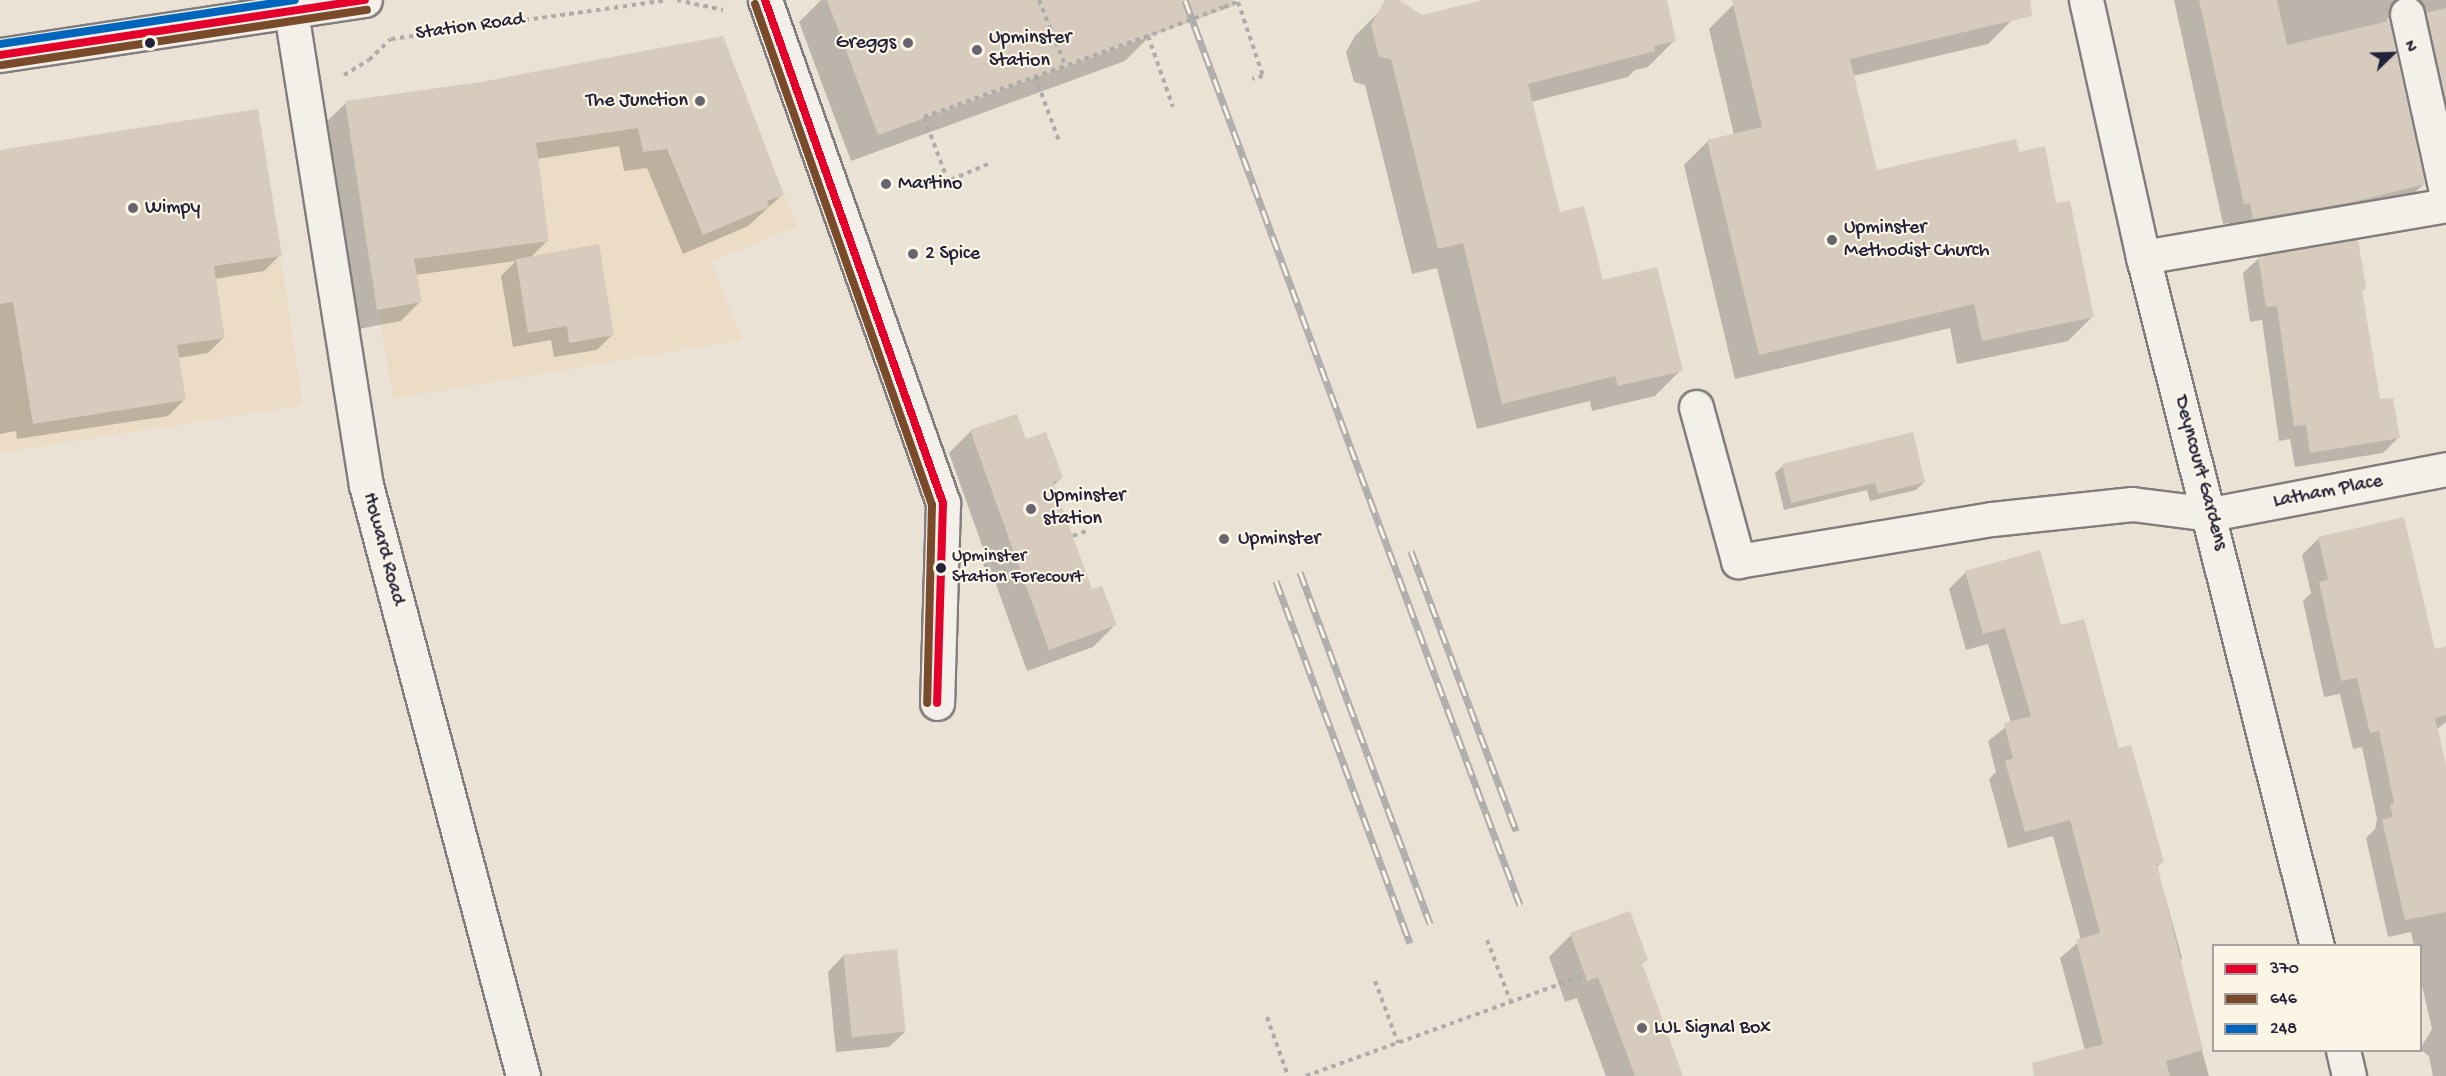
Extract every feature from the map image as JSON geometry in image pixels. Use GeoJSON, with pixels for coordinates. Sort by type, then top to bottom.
{"type":"FeatureCollection","features":[{"type":"Feature","properties":{"kind":"street"},"geometry":{"type":"LineString","coordinates":[[0,55],[256,8],[291,12],[365,0]]}},
{"type":"Feature","properties":{"kind":"street"},"geometry":{"type":"LineString","coordinates":[[765,0],[943,503],[937,703]]}},
{"type":"Feature","properties":{"kind":"street","name":"Deyncourt Gardens"},"geometry":{"type":"LineString","coordinates":[[2086,0],[2143,256],[2211,514],[2317,944]]}},
{"type":"Feature","properties":{"kind":"street","name":"Howard Road"},"geometry":{"type":"LineString","coordinates":[[291,12],[366,485],[523,1076]]}},
{"type":"Feature","properties":{"kind":"street"},"geometry":{"type":"LineString","coordinates":[[2407,14],[2446,191]]}},
{"type":"Feature","properties":{"kind":"street"},"geometry":{"type":"LineString","coordinates":[[2143,256],[2446,206]]}},
{"type":"Feature","properties":{"kind":"street","name":"Latham Place"},"geometry":{"type":"LineString","coordinates":[[1696,407],[1738,561],[1992,519],[2132,504],[2211,514],[2446,469]]}},
{"type":"Feature","properties":{"kind":"street"},"geometry":{"type":"LineString","coordinates":[[2343,1052],[2349,1076]]}},
{"type":"Feature","properties":{"kind":"path"},"geometry":{"type":"LineString","coordinates":[[615,6],[616,0]]}},
{"type":"Feature","properties":{"kind":"path","name":"Station Road"},"geometry":{"type":"LineString","coordinates":[[342,76],[369,60],[391,39],[667,0]]}},
{"type":"Feature","properties":{"kind":"path"},"geometry":{"type":"LineString","coordinates":[[677,0],[734,12]]}},
{"type":"Feature","properties":{"kind":"path"},"geometry":{"type":"LineString","coordinates":[[1040,0],[1065,65]]}},
{"type":"Feature","properties":{"kind":"path"},"geometry":{"type":"LineString","coordinates":[[988,164],[948,181],[924,117],[1238,2],[1263,76],[1252,79]]}},
{"type":"Feature","properties":{"kind":"path"},"geometry":{"type":"LineString","coordinates":[[1148,36],[1173,107]]}},
{"type":"Feature","properties":{"kind":"path"},"geometry":{"type":"LineString","coordinates":[[1035,76],[1059,141]]}},
{"type":"Feature","properties":{"kind":"path"},"geometry":{"type":"LineString","coordinates":[[1073,536],[1086,531]]}},
{"type":"Feature","properties":{"kind":"path"},"geometry":{"type":"LineString","coordinates":[[1487,940],[1510,1000]]}},
{"type":"Feature","properties":{"kind":"path"},"geometry":{"type":"LineString","coordinates":[[1306,1076],[1510,1000],[1585,975]]}},
{"type":"Feature","properties":{"kind":"path"},"geometry":{"type":"LineString","coordinates":[[1375,981],[1398,1043]]}},
{"type":"Feature","properties":{"kind":"path"},"geometry":{"type":"LineString","coordinates":[[1267,1017],[1288,1076]]}},
{"type":"Feature","properties":{"kind":"shaded area"},"geometry":{"type":"Polygon","coordinates":[[[723,36],[797,227],[711,261],[742,340],[393,399],[346,109],[723,36]]]}},
{"type":"Feature","properties":{"kind":"shaded area"},"geometry":{"type":"Polygon","coordinates":[[[258,109],[303,405],[0,453],[0,150],[258,109]]]}},
{"type":"Feature","properties":{"kind":"building","name":"Upminster Station"},"geometry":{"type":"Polygon","coordinates":[[[827,0],[1233,0],[1234,6],[878,135],[827,0]]]}},
{"type":"Feature","properties":{"kind":"building"},"geometry":{"type":"Polygon","coordinates":[[[1385,0],[1399,0],[1422,15],[1483,0],[1667,0],[1676,41],[1654,46],[1655,51],[1528,84],[1560,212],[1584,206],[1603,280],[1657,267],[1683,371],[1618,386],[1615,376],[1502,404],[1463,243],[1438,249],[1391,59],[1379,57],[1371,25],[1385,0]]]}},
{"type":"Feature","properties":{"kind":"building","name":"Upminster Methodist Church"},"geometry":{"type":"Polygon","coordinates":[[[1732,0],[2030,0],[2032,16],[1850,59],[1877,170],[2016,139],[2019,152],[2045,146],[2056,203],[2070,201],[2094,317],[1982,341],[1974,304],[1759,355],[1707,140],[1762,127],[1732,0]]]}},
{"type":"Feature","properties":{"kind":"building"},"geometry":{"type":"Polygon","coordinates":[[[2199,0],[2277,0],[2287,45],[2389,21],[2425,184],[2353,202],[2253,219],[2250,203],[2244,204],[2199,0]]]}},
{"type":"Feature","properties":{"kind":"building"},"geometry":{"type":"Polygon","coordinates":[[[2446,8],[2446,104],[2426,13],[2446,8]]]}},
{"type":"Feature","properties":{"kind":"building"},"geometry":{"type":"Polygon","coordinates":[[[723,36],[784,195],[767,201],[769,207],[703,235],[667,149],[643,152],[638,128],[536,143],[549,241],[414,259],[422,302],[377,310],[345,101],[481,82],[723,36]]]}},
{"type":"Feature","properties":{"kind":"building"},"geometry":{"type":"Polygon","coordinates":[[[258,109],[282,256],[214,266],[225,338],[177,345],[186,400],[33,424],[13,302],[0,304],[0,150],[258,109]]]}},
{"type":"Feature","properties":{"kind":"building"},"geometry":{"type":"Polygon","coordinates":[[[2358,239],[2366,289],[2362,290],[2380,399],[2393,398],[2400,438],[2310,453],[2306,425],[2294,426],[2277,306],[2266,307],[2258,256],[2358,239]]]}},
{"type":"Feature","properties":{"kind":"building"},"geometry":{"type":"Polygon","coordinates":[[[599,244],[614,335],[569,343],[567,326],[528,333],[516,259],[599,244]]]}},
{"type":"Feature","properties":{"kind":"building","name":"Upminster station"},"geometry":{"type":"Polygon","coordinates":[[[1017,414],[1026,439],[1046,432],[1063,478],[1053,482],[1092,589],[1102,586],[1117,625],[1049,650],[970,430],[1017,414]]]}},
{"type":"Feature","properties":{"kind":"building"},"geometry":{"type":"Polygon","coordinates":[[[1913,432],[1925,482],[1878,494],[1875,483],[1791,503],[1782,464],[1913,432]]]}},
{"type":"Feature","properties":{"kind":"building"},"geometry":{"type":"Polygon","coordinates":[[[2404,517],[2435,649],[2446,646],[2446,715],[2435,718],[2446,765],[2446,912],[2405,920],[2382,820],[2393,817],[2390,805],[2394,803],[2379,731],[2370,733],[2357,678],[2341,681],[2319,582],[2328,580],[2318,537],[2404,517]]]}},
{"type":"Feature","properties":{"kind":"building"},"geometry":{"type":"Polygon","coordinates":[[[2040,550],[2061,625],[2084,619],[2119,748],[2131,745],[2164,862],[2157,864],[2203,1050],[2166,1061],[2170,1076],[2034,1076],[2032,1063],[2103,1044],[2076,940],[2100,933],[2070,820],[2025,832],[2005,761],[2013,758],[2004,723],[2031,716],[2005,628],[1983,634],[1965,571],[2040,550]]]}},
{"type":"Feature","properties":{"kind":"building","name":"LUL Signal Box"},"geometry":{"type":"Polygon","coordinates":[[[1630,911],[1648,960],[1642,963],[1683,1076],[1635,1076],[1598,977],[1587,981],[1570,933],[1630,911]]]}},
{"type":"Feature","properties":{"kind":"building"},"geometry":{"type":"Polygon","coordinates":[[[897,949],[906,1032],[852,1037],[843,955],[897,949]]]}},
{"type":"Feature","properties":{"kind":"railway"},"geometry":{"type":"LineString","coordinates":[[1185,0],[1520,905]]}},
{"type":"Feature","properties":{"kind":"railway"},"geometry":{"type":"LineString","coordinates":[[1411,551],[1516,831]]}},
{"type":"Feature","properties":{"kind":"railway"},"geometry":{"type":"LineString","coordinates":[[1300,572],[1430,924]]}},
{"type":"Feature","properties":{"kind":"railway"},"geometry":{"type":"LineString","coordinates":[[1276,581],[1410,943]]}},
{"type":"Feature","properties":{"kind":"transit line","name":"248"},"geometry":{"type":"LineString","coordinates":[[0,44],[295,0]]}},
{"type":"Feature","properties":{"kind":"transit line","name":"370"},"geometry":{"type":"LineString","coordinates":[[0,55],[365,0]]}},
{"type":"Feature","properties":{"kind":"transit line","name":"370"},"geometry":{"type":"LineString","coordinates":[[765,0],[943,503],[937,703]]}},
{"type":"Feature","properties":{"kind":"transit line","name":"646"},"geometry":{"type":"LineString","coordinates":[[755,4],[932,505],[927,703]]}},
{"type":"Feature","properties":{"kind":"transit line","name":"646"},"geometry":{"type":"LineString","coordinates":[[2,65],[367,10]]}},
{"type":"Feature","properties":{"kind":"place","name":"Greggs"},"geometry":{"type":"Point","coordinates":[908,43]}},
{"type":"Feature","properties":{"kind":"place","name":"Upminster Station"},"geometry":{"type":"Point","coordinates":[977,50]}},
{"type":"Feature","properties":{"kind":"place","name":"The Junction"},"geometry":{"type":"Point","coordinates":[700,101]}},
{"type":"Feature","properties":{"kind":"place","name":"Martino"},"geometry":{"type":"Point","coordinates":[886,184]}},
{"type":"Feature","properties":{"kind":"place","name":"Wimpy"},"geometry":{"type":"Point","coordinates":[133,208]}},
{"type":"Feature","properties":{"kind":"place","name":"Upminster Methodist Church"},"geometry":{"type":"Point","coordinates":[1832,240]}},
{"type":"Feature","properties":{"kind":"place","name":"2 Spice"},"geometry":{"type":"Point","coordinates":[913,254]}},
{"type":"Feature","properties":{"kind":"place","name":"Upminster station"},"geometry":{"type":"Point","coordinates":[1031,509]}},
{"type":"Feature","properties":{"kind":"place","name":"Upminster"},"geometry":{"type":"Point","coordinates":[1224,539]}},
{"type":"Feature","properties":{"kind":"place","name":"Upminster Station Forecourt"},"geometry":{"type":"Point","coordinates":[941,568]}},
{"type":"Feature","properties":{"kind":"place","name":"LUL Signal Box"},"geometry":{"type":"Point","coordinates":[1642,1028]}}]}
